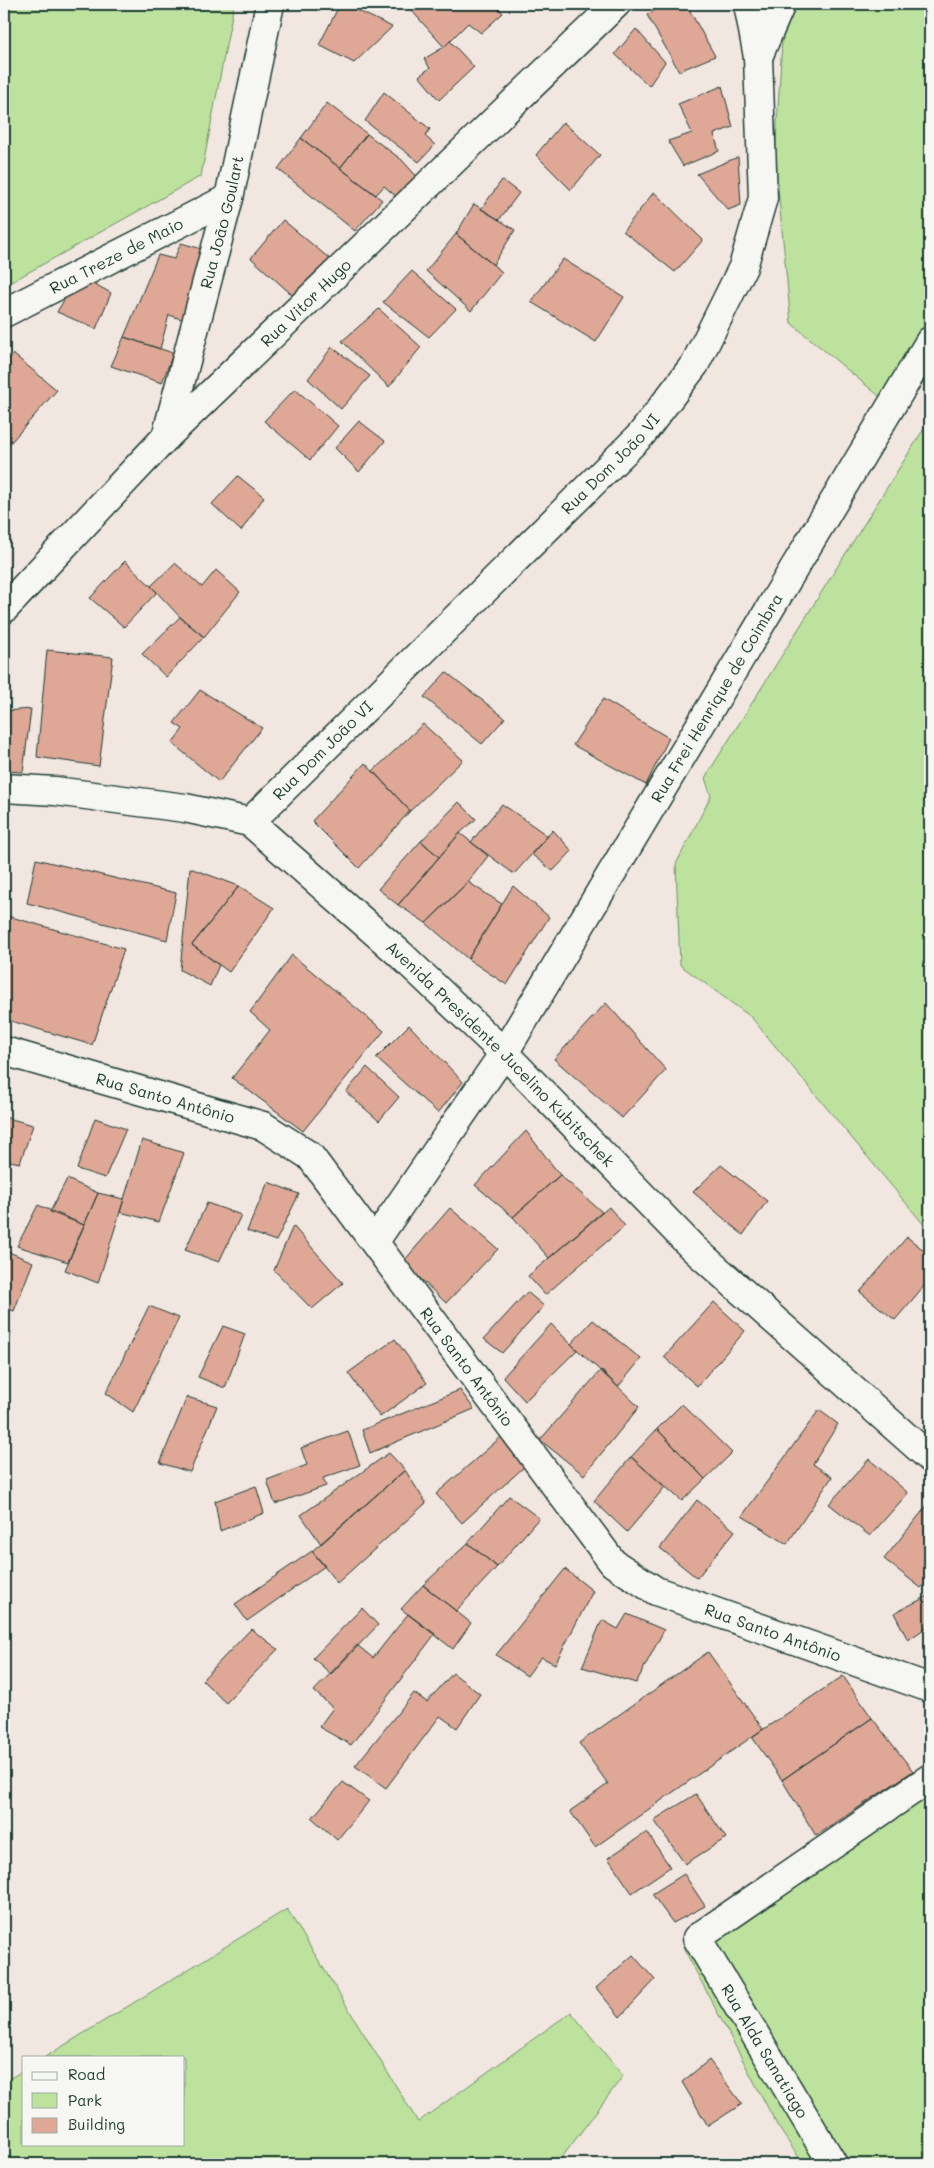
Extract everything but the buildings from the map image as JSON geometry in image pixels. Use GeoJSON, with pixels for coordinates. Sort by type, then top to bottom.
{"type":"FeatureCollection","features":[{"type":"Feature","properties":{"kind":"street","name":"Rua João Goulart"},"geometry":{"type":"LineString","coordinates":[[166,437],[229,198],[270,4]]}},
{"type":"Feature","properties":{"kind":"street","name":"Rua Vitor Hugo"},"geometry":{"type":"LineString","coordinates":[[4,608],[166,437],[616,4]]}},
{"type":"Feature","properties":{"kind":"street","name":"Rua Dom João VI"},"geometry":{"type":"LineString","coordinates":[[250,822],[641,434],[695,364],[743,267],[763,198],[758,57],[748,4]]}},
{"type":"Feature","properties":{"kind":"street"},"geometry":{"type":"LineString","coordinates":[[758,57],[781,4]]}},
{"type":"Feature","properties":{"kind":"street","name":"Rua Treze de Maio"},"geometry":{"type":"LineString","coordinates":[[4,313],[229,198]]}},
{"type":"Feature","properties":{"kind":"street","name":"Rua Frei Henrique de Coimbra"},"geometry":{"type":"LineString","coordinates":[[374,1241],[504,1053],[930,341]]}},
{"type":"Feature","properties":{"kind":"street","name":"Avenida Presidente Jucelino Kubitschek"},"geometry":{"type":"LineString","coordinates":[[4,788],[54,791],[185,808],[250,822],[400,954],[504,1053],[693,1248],[930,1458]]}},
{"type":"Feature","properties":{"kind":"street","name":"Rua Santo Antônio"},"geometry":{"type":"LineString","coordinates":[[4,1051],[264,1126],[310,1156],[613,1563],[656,1591],[930,1688]]}},
{"type":"Feature","properties":{"kind":"street","name":"Rua Alda Sanatiago"},"geometry":{"type":"LineString","coordinates":[[833,2164],[697,1938],[930,1778]]}},
{"type":"Feature","properties":{"kind":"green space"},"geometry":{"type":"Polygon","coordinates":[[[4,4],[234,4],[201,176],[4,286],[4,4]]]}},
{"type":"Feature","properties":{"kind":"green space"},"geometry":{"type":"Polygon","coordinates":[[[788,4],[930,4],[930,350],[896,410],[791,323],[775,158],[782,41],[788,4]]]}},
{"type":"Feature","properties":{"kind":"green space"},"geometry":{"type":"Polygon","coordinates":[[[930,419],[930,1232],[751,1017],[680,965],[676,864],[711,796],[705,778],[930,419]]]}},
{"type":"Feature","properties":{"kind":"green space"},"geometry":{"type":"Polygon","coordinates":[[[930,1789],[930,2164],[803,2164],[777,2125],[683,1947],[768,1887],[930,1789]]]}},
{"type":"Feature","properties":{"kind":"green space"},"geometry":{"type":"Polygon","coordinates":[[[287,1909],[418,2122],[571,2012],[623,2076],[557,2164],[4,2164],[4,2082],[22,2071],[22,2146],[185,2146],[185,2056],[47,2056],[287,1909]]]}}]}
